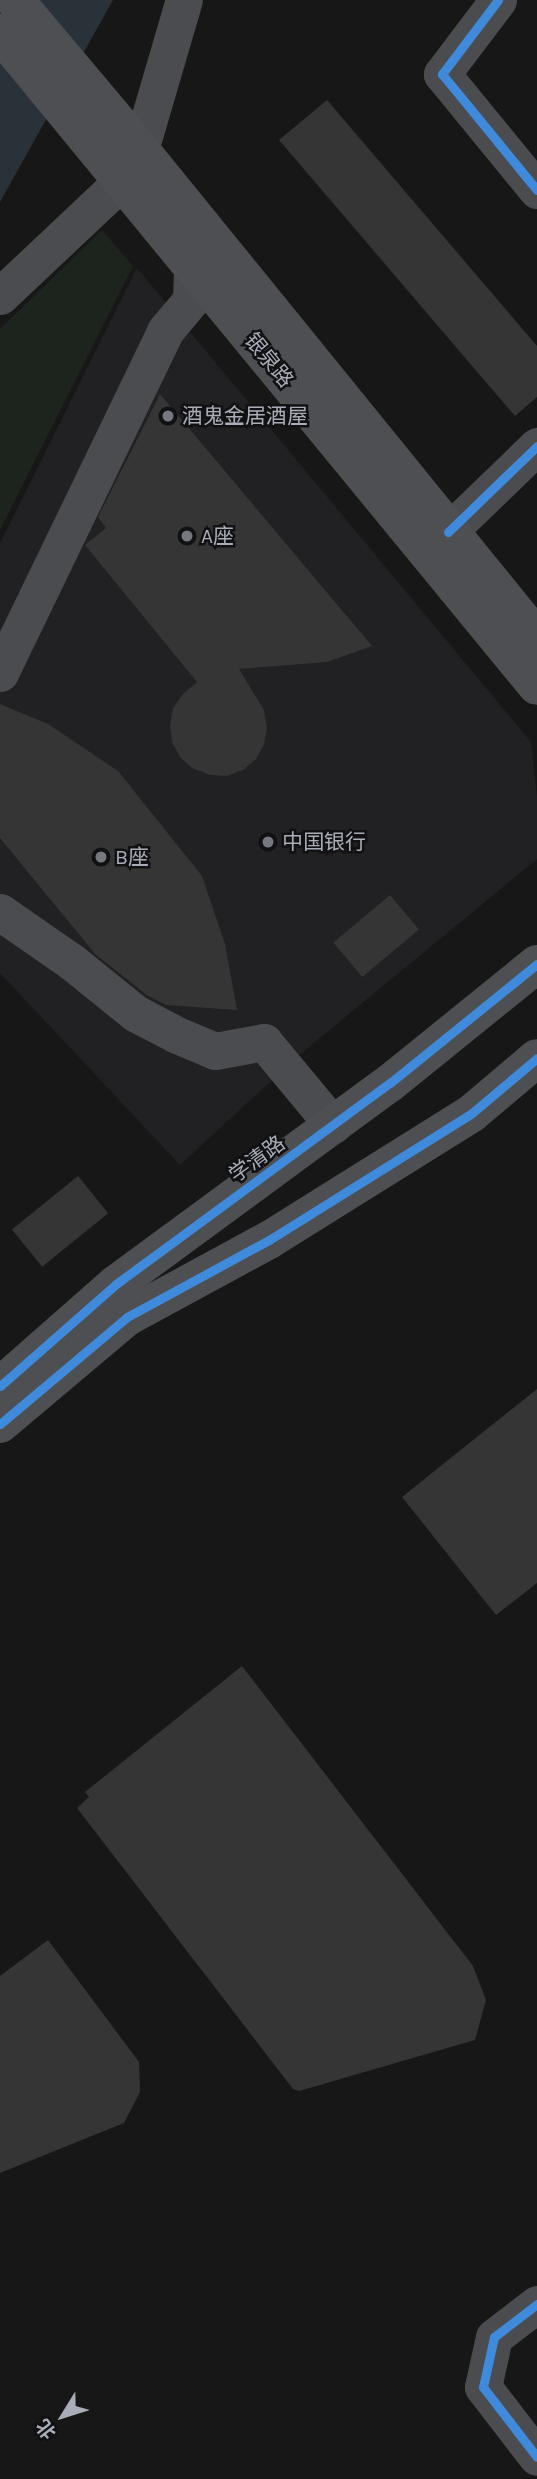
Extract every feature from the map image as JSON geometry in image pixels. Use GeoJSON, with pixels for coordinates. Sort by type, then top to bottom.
{"type":"FeatureCollection","features":[{"type":"Feature","properties":{"kind":"main road","name":"银泉路"},"geometry":{"type":"LineString","coordinates":[[15,0],[122,154],[192,266],[537,686]]}},
{"type":"Feature","properties":{"kind":"main road","name":"银泉路"},"geometry":{"type":"LineString","coordinates":[[0,33],[122,154],[537,638]]}},
{"type":"Feature","properties":{"kind":"main road","name":"学清路"},"geometry":{"type":"LineString","coordinates":[[0,1385],[116,1284],[390,1083],[537,964]]}},
{"type":"Feature","properties":{"kind":"main road"},"geometry":{"type":"LineString","coordinates":[[0,1424],[127,1317],[269,1240],[472,1113],[537,1058]]}},
{"type":"Feature","properties":{"kind":"street"},"geometry":{"type":"LineString","coordinates":[[0,296],[122,154],[184,0]]}},
{"type":"Feature","properties":{"kind":"street"},"geometry":{"type":"LineString","coordinates":[[498,0],[442,74],[537,190]]}},
{"type":"Feature","properties":{"kind":"street"},"geometry":{"type":"LineString","coordinates":[[0,673],[165,331],[191,300],[192,266]]}},
{"type":"Feature","properties":{"kind":"street"},"geometry":{"type":"LineString","coordinates":[[448,532],[537,446]]}},
{"type":"Feature","properties":{"kind":"street"},"geometry":{"type":"LineString","coordinates":[[0,912],[72,962],[135,1013],[177,1035],[215,1051],[264,1042],[333,1125]]}},
{"type":"Feature","properties":{"kind":"street"},"geometry":{"type":"LineString","coordinates":[[537,2304],[494,2337],[483,2387],[537,2457]]}},
{"type":"Feature","properties":{"kind":"shaded area"},"geometry":{"type":"Polygon","coordinates":[[[5,0],[113,0],[0,202],[0,10],[5,0]]]}},
{"type":"Feature","properties":{"kind":"shaded area"},"geometry":{"type":"Polygon","coordinates":[[[102,230],[133,266],[0,530],[0,329],[102,230]]]}},
{"type":"Feature","properties":{"kind":"shaded area"},"geometry":{"type":"Polygon","coordinates":[[[137,268],[531,742],[537,796],[537,859],[298,1056],[180,1165],[0,973],[0,543],[137,268]]]}},
{"type":"Feature","properties":{"kind":"building"},"geometry":{"type":"Polygon","coordinates":[[[327,100],[537,346],[537,397],[515,416],[279,140],[327,100]]]}},
{"type":"Feature","properties":{"kind":"building","name":"A座"},"geometry":{"type":"Polygon","coordinates":[[[160,394],[372,646],[327,662],[239,669],[264,710],[267,728],[264,744],[256,759],[243,770],[227,776],[210,775],[192,768],[180,757],[172,742],[170,725],[173,708],[183,694],[197,682],[85,545],[106,528],[98,517],[160,394]]]}},
{"type":"Feature","properties":{"kind":"building","name":"B座"},"geometry":{"type":"Polygon","coordinates":[[[0,704],[48,724],[118,771],[202,876],[225,944],[237,1010],[166,1005],[147,995],[96,955],[0,838],[0,704]]]}},
{"type":"Feature","properties":{"kind":"building"},"geometry":{"type":"Polygon","coordinates":[[[390,895],[419,929],[362,977],[333,943],[390,895]]]}},
{"type":"Feature","properties":{"kind":"building"},"geometry":{"type":"Polygon","coordinates":[[[78,1176],[108,1213],[42,1267],[12,1229],[78,1176]]]}},
{"type":"Feature","properties":{"kind":"building"},"geometry":{"type":"Polygon","coordinates":[[[537,1389],[537,1583],[496,1615],[402,1497],[537,1389]]]}},
{"type":"Feature","properties":{"kind":"building"},"geometry":{"type":"Polygon","coordinates":[[[242,1666],[473,1966],[486,2000],[475,2040],[299,2091],[293,2089],[77,1808],[89,1797],[85,1792],[242,1666]]]}},
{"type":"Feature","properties":{"kind":"building"},"geometry":{"type":"Polygon","coordinates":[[[48,1940],[139,2062],[140,2092],[124,2123],[0,2173],[0,1976],[48,1940]]]}},
{"type":"Feature","properties":{"kind":"cycle path"},"geometry":{"type":"LineString","coordinates":[[498,0],[442,74],[537,190]]}},
{"type":"Feature","properties":{"kind":"cycle path"},"geometry":{"type":"LineString","coordinates":[[448,532],[537,446]]}},
{"type":"Feature","properties":{"kind":"cycle path"},"geometry":{"type":"LineString","coordinates":[[0,1386],[116,1284],[390,1083],[537,964]]}},
{"type":"Feature","properties":{"kind":"cycle path"},"geometry":{"type":"LineString","coordinates":[[0,1424],[127,1317],[269,1240],[472,1113],[537,1058]]}},
{"type":"Feature","properties":{"kind":"cycle path"},"geometry":{"type":"LineString","coordinates":[[537,2304],[494,2337],[483,2387],[537,2457]]}},
{"type":"Feature","properties":{"kind":"place","name":"酒鬼金居酒屋"},"geometry":{"type":"Point","coordinates":[168,416]}},
{"type":"Feature","properties":{"kind":"place","name":"A座"},"geometry":{"type":"Point","coordinates":[187,536]}},
{"type":"Feature","properties":{"kind":"place","name":"中国银行"},"geometry":{"type":"Point","coordinates":[268,842]}},
{"type":"Feature","properties":{"kind":"place","name":"B座"},"geometry":{"type":"Point","coordinates":[101,857]}}]}
